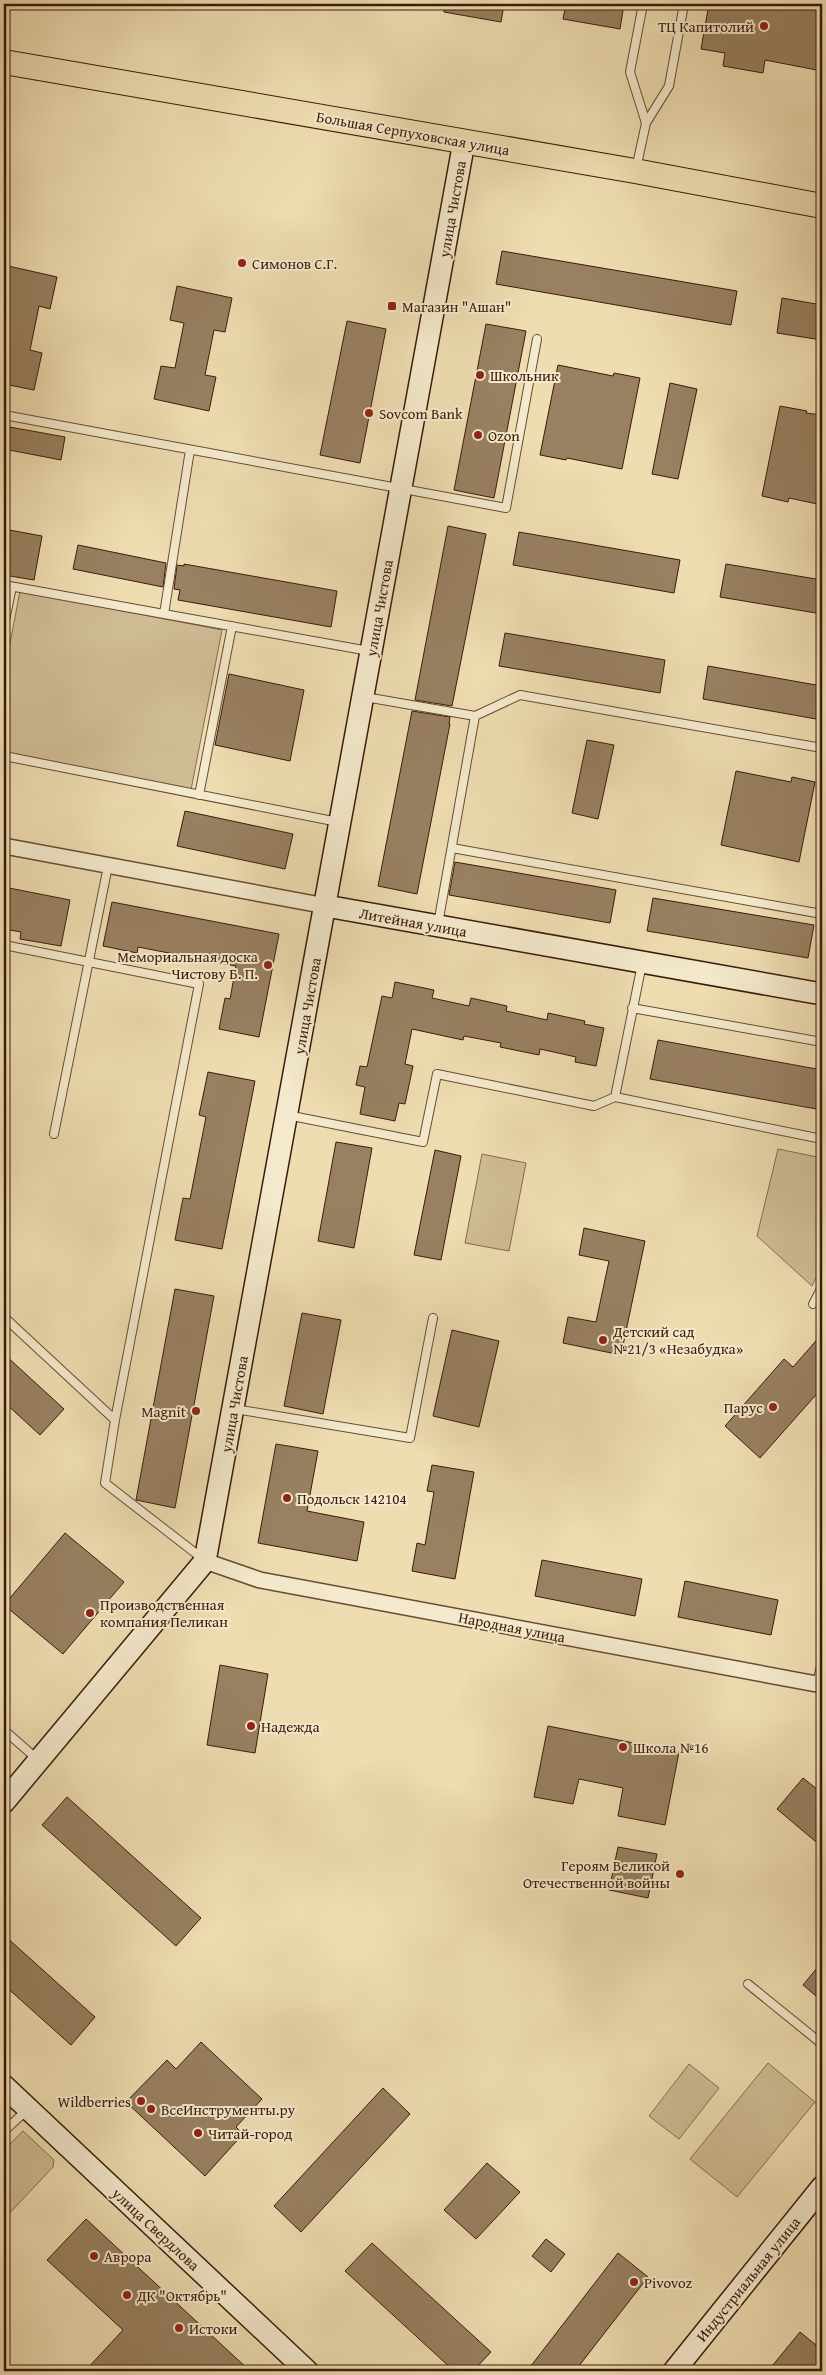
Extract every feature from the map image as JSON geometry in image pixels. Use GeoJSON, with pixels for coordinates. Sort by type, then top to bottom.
{"type":"FeatureCollection","features":[{"type":"Feature","properties":{"kind":"main road","name":"Большая Серпуховская улица"},"geometry":{"type":"LineString","coordinates":[[4,62],[635,171],[822,206]]}},
{"type":"Feature","properties":{"kind":"street","name":"улица Чистова"},"geometry":{"type":"LineString","coordinates":[[4,1802],[205,1561],[464,142]]}},
{"type":"Feature","properties":{"kind":"street","name":"Литейная улица"},"geometry":{"type":"LineString","coordinates":[[4,846],[326,906],[822,994]]}},
{"type":"Feature","properties":{"kind":"street","name":"Народная улица"},"geometry":{"type":"LineString","coordinates":[[205,1561],[260,1580],[820,1684]]}},
{"type":"Feature","properties":{"kind":"street","name":"улица Свердлова"},"geometry":{"type":"LineString","coordinates":[[4,2086],[307,2371]]}},
{"type":"Feature","properties":{"kind":"street","name":"Индустриальная улица"},"geometry":{"type":"LineString","coordinates":[[674,2371],[822,2188]]}},
{"type":"Feature","properties":{"kind":"lane"},"geometry":{"type":"LineString","coordinates":[[642,4],[630,72],[646,124]]}},
{"type":"Feature","properties":{"kind":"lane"},"geometry":{"type":"LineString","coordinates":[[635,171],[646,124],[668,86],[684,4]]}},
{"type":"Feature","properties":{"kind":"lane"},"geometry":{"type":"LineString","coordinates":[[4,415],[506,508],[537,339]]}},
{"type":"Feature","properties":{"kind":"lane"},"geometry":{"type":"LineString","coordinates":[[164,614],[190,450]]}},
{"type":"Feature","properties":{"kind":"lane"},"geometry":{"type":"LineString","coordinates":[[4,625],[8,586],[372,651]]}},
{"type":"Feature","properties":{"kind":"lane"},"geometry":{"type":"LineString","coordinates":[[199,795],[232,626]]}},
{"type":"Feature","properties":{"kind":"lane"},"geometry":{"type":"LineString","coordinates":[[363,697],[475,716],[520,695],[822,748]]}},
{"type":"Feature","properties":{"kind":"lane"},"geometry":{"type":"LineString","coordinates":[[438,926],[475,716]]}},
{"type":"Feature","properties":{"kind":"lane"},"geometry":{"type":"LineString","coordinates":[[4,756],[340,823]]}},
{"type":"Feature","properties":{"kind":"lane"},"geometry":{"type":"LineString","coordinates":[[452,848],[822,914]]}},
{"type":"Feature","properties":{"kind":"lane"},"geometry":{"type":"LineString","coordinates":[[54,1134],[108,866]]}},
{"type":"Feature","properties":{"kind":"lane"},"geometry":{"type":"LineString","coordinates":[[4,945],[199,984],[115,1420],[105,1483],[205,1561]]}},
{"type":"Feature","properties":{"kind":"lane"},"geometry":{"type":"LineString","coordinates":[[615,1097],[643,962]]}},
{"type":"Feature","properties":{"kind":"lane"},"geometry":{"type":"LineString","coordinates":[[632,1008],[822,1042]]}},
{"type":"Feature","properties":{"kind":"lane"},"geometry":{"type":"LineString","coordinates":[[287,1114],[423,1142],[437,1074],[594,1106],[615,1097],[822,1139]]}},
{"type":"Feature","properties":{"kind":"lane"},"geometry":{"type":"LineString","coordinates":[[813,1304],[822,1287]]}},
{"type":"Feature","properties":{"kind":"lane"},"geometry":{"type":"LineString","coordinates":[[4,1317],[115,1420]]}},
{"type":"Feature","properties":{"kind":"lane"},"geometry":{"type":"LineString","coordinates":[[233,1409],[410,1438],[433,1318]]}},
{"type":"Feature","properties":{"kind":"lane"},"geometry":{"type":"LineString","coordinates":[[820,1684],[822,1662]]}},
{"type":"Feature","properties":{"kind":"lane"},"geometry":{"type":"LineString","coordinates":[[4,1730],[38,1760]]}},
{"type":"Feature","properties":{"kind":"lane"},"geometry":{"type":"LineString","coordinates":[[748,1984],[822,2044]]}},
{"type":"Feature","properties":{"kind":"lane"},"geometry":{"type":"LineString","coordinates":[[4,2131],[28,2109]]}},
{"type":"Feature","properties":{"kind":"shaded area"},"geometry":{"type":"Polygon","coordinates":[[[20,591],[222,630],[191,790],[4,753],[4,675],[20,591]]]}},
{"type":"Feature","properties":{"kind":"shaded area"},"geometry":{"type":"Polygon","coordinates":[[[778,1149],[822,1158],[822,1265],[812,1286],[757,1236],[778,1149]]]}},
{"type":"Feature","properties":{"kind":"shaded area"},"geometry":{"type":"Polygon","coordinates":[[[482,1154],[526,1163],[509,1251],[465,1243],[482,1154]]]}},
{"type":"Feature","properties":{"kind":"shaded area"},"geometry":{"type":"Polygon","coordinates":[[[768,2063],[815,2102],[737,2197],[690,2159],[768,2063]]]}},
{"type":"Feature","properties":{"kind":"shaded area"},"geometry":{"type":"Polygon","coordinates":[[[689,2064],[719,2088],[679,2139],[649,2116],[689,2064]]]}},
{"type":"Feature","properties":{"kind":"shaded area"},"geometry":{"type":"Polygon","coordinates":[[[23,2131],[54,2160],[53,2167],[4,2219],[4,2150],[23,2131]]]}},
{"type":"Feature","properties":{"kind":"building"},"geometry":{"type":"Polygon","coordinates":[[[444,4],[504,4],[501,22],[444,12],[444,4]]]}},
{"type":"Feature","properties":{"kind":"building"},"geometry":{"type":"Polygon","coordinates":[[[566,4],[624,4],[620,29],[563,19],[566,4]]]}},
{"type":"Feature","properties":{"kind":"building","name":"ТЦ Капитолий"},"geometry":{"type":"Polygon","coordinates":[[[709,4],[822,4],[822,71],[765,60],[763,73],[723,66],[725,53],[701,49],[709,4]]]}},
{"type":"Feature","properties":{"kind":"building"},"geometry":{"type":"Polygon","coordinates":[[[502,251],[737,291],[731,325],[496,284],[502,251]]]}},
{"type":"Feature","properties":{"kind":"building"},"geometry":{"type":"Polygon","coordinates":[[[4,265],[57,277],[50,309],[39,306],[30,350],[42,353],[34,390],[4,384],[4,265]]]}},
{"type":"Feature","properties":{"kind":"building"},"geometry":{"type":"Polygon","coordinates":[[[177,286],[232,298],[225,332],[214,330],[205,375],[216,377],[209,411],[154,399],[161,366],[175,368],[184,323],[170,320],[177,286]]]}},
{"type":"Feature","properties":{"kind":"building"},"geometry":{"type":"Polygon","coordinates":[[[782,298],[822,305],[822,340],[777,333],[782,298]]]}},
{"type":"Feature","properties":{"kind":"building"},"geometry":{"type":"Polygon","coordinates":[[[347,321],[386,329],[360,463],[320,455],[347,321]]]}},
{"type":"Feature","properties":{"kind":"building"},"geometry":{"type":"Polygon","coordinates":[[[486,324],[526,331],[494,498],[454,490],[486,324]]]}},
{"type":"Feature","properties":{"kind":"building"},"geometry":{"type":"Polygon","coordinates":[[[558,365],[613,376],[614,373],[640,378],[622,469],[567,458],[566,460],[540,455],[558,365]]]}},
{"type":"Feature","properties":{"kind":"building"},"geometry":{"type":"Polygon","coordinates":[[[670,383],[697,389],[678,479],[652,474],[670,383]]]}},
{"type":"Feature","properties":{"kind":"building"},"geometry":{"type":"Polygon","coordinates":[[[780,406],[822,415],[822,505],[789,498],[788,502],[762,496],[780,406]]]}},
{"type":"Feature","properties":{"kind":"building"},"geometry":{"type":"Polygon","coordinates":[[[4,426],[65,437],[61,460],[4,449],[4,426]]]}},
{"type":"Feature","properties":{"kind":"building"},"geometry":{"type":"Polygon","coordinates":[[[448,526],[486,534],[452,706],[415,700],[448,526]]]}},
{"type":"Feature","properties":{"kind":"building"},"geometry":{"type":"Polygon","coordinates":[[[4,529],[42,536],[34,580],[4,575],[4,529]]]}},
{"type":"Feature","properties":{"kind":"building"},"geometry":{"type":"Polygon","coordinates":[[[519,532],[680,560],[674,593],[513,565],[519,532]]]}},
{"type":"Feature","properties":{"kind":"building"},"geometry":{"type":"Polygon","coordinates":[[[78,545],[166,563],[163,587],[73,569],[78,545]]]}},
{"type":"Feature","properties":{"kind":"building"},"geometry":{"type":"Polygon","coordinates":[[[184,564],[337,591],[331,627],[178,600],[180,590],[174,589],[177,565],[184,566],[184,564]]]}},
{"type":"Feature","properties":{"kind":"building"},"geometry":{"type":"Polygon","coordinates":[[[726,564],[822,580],[822,614],[720,597],[726,564]]]}},
{"type":"Feature","properties":{"kind":"building"},"geometry":{"type":"Polygon","coordinates":[[[505,633],[665,660],[660,693],[499,666],[505,633]]]}},
{"type":"Feature","properties":{"kind":"building"},"geometry":{"type":"Polygon","coordinates":[[[708,666],[822,686],[822,720],[703,699],[708,666]]]}},
{"type":"Feature","properties":{"kind":"building"},"geometry":{"type":"Polygon","coordinates":[[[229,674],[304,690],[290,761],[215,745],[229,674]]]}},
{"type":"Feature","properties":{"kind":"building"},"geometry":{"type":"Polygon","coordinates":[[[412,711],[450,717],[417,894],[378,886],[412,711]]]}},
{"type":"Feature","properties":{"kind":"building"},"geometry":{"type":"Polygon","coordinates":[[[587,740],[614,745],[598,819],[572,813],[587,740]]]}},
{"type":"Feature","properties":{"kind":"building"},"geometry":{"type":"Polygon","coordinates":[[[736,771],[791,782],[792,777],[815,782],[799,862],[721,845],[736,771]]]}},
{"type":"Feature","properties":{"kind":"building"},"geometry":{"type":"Polygon","coordinates":[[[185,811],[293,834],[285,869],[177,846],[185,811]]]}},
{"type":"Feature","properties":{"kind":"building"},"geometry":{"type":"Polygon","coordinates":[[[455,862],[616,890],[610,923],[449,895],[455,862]]]}},
{"type":"Feature","properties":{"kind":"building"},"geometry":{"type":"Polygon","coordinates":[[[4,887],[70,900],[61,946],[20,939],[21,932],[4,929],[4,887]]]}},
{"type":"Feature","properties":{"kind":"building"},"geometry":{"type":"Polygon","coordinates":[[[653,898],[814,925],[808,958],[647,931],[653,898]]]}},
{"type":"Feature","properties":{"kind":"building"},"geometry":{"type":"Polygon","coordinates":[[[112,902],[279,934],[259,1037],[219,1029],[225,998],[230,999],[236,966],[138,947],[137,953],[103,946],[112,902]]]}},
{"type":"Feature","properties":{"kind":"building"},"geometry":{"type":"Polygon","coordinates":[[[395,982],[434,990],[432,998],[469,1006],[471,998],[507,1006],[506,1011],[547,1020],[548,1013],[585,1021],[584,1024],[604,1028],[596,1066],[575,1062],[576,1057],[540,1049],[539,1055],[500,1047],[501,1043],[464,1036],[463,1040],[412,1029],[405,1064],[413,1066],[405,1104],[399,1103],[395,1121],[360,1114],[365,1087],[356,1085],[360,1066],[367,1067],[382,996],[392,998],[395,982]]]}},
{"type":"Feature","properties":{"kind":"building"},"geometry":{"type":"Polygon","coordinates":[[[658,1040],[822,1070],[822,1110],[650,1079],[658,1040]]]}},
{"type":"Feature","properties":{"kind":"building"},"geometry":{"type":"Polygon","coordinates":[[[208,1072],[255,1081],[222,1249],[175,1240],[183,1198],[190,1199],[206,1117],[199,1115],[208,1072]]]}},
{"type":"Feature","properties":{"kind":"building"},"geometry":{"type":"Polygon","coordinates":[[[336,1142],[372,1148],[354,1248],[318,1241],[336,1142]]]}},
{"type":"Feature","properties":{"kind":"building"},"geometry":{"type":"Polygon","coordinates":[[[435,1150],[461,1156],[441,1260],[414,1255],[435,1150]]]}},
{"type":"Feature","properties":{"kind":"building"},"geometry":{"type":"Polygon","coordinates":[[[584,1228],[645,1241],[621,1355],[563,1343],[568,1317],[596,1322],[609,1261],[579,1255],[584,1228]]]}},
{"type":"Feature","properties":{"kind":"building"},"geometry":{"type":"Polygon","coordinates":[[[175,1289],[214,1296],[175,1508],[136,1500],[175,1289]]]}},
{"type":"Feature","properties":{"kind":"building"},"geometry":{"type":"Polygon","coordinates":[[[302,1313],[341,1320],[323,1414],[284,1406],[302,1313]]]}},
{"type":"Feature","properties":{"kind":"building"},"geometry":{"type":"Polygon","coordinates":[[[452,1330],[499,1341],[479,1427],[433,1416],[452,1330]]]}},
{"type":"Feature","properties":{"kind":"building","name":"Парус"},"geometry":{"type":"Polygon","coordinates":[[[822,1334],[822,1388],[760,1458],[725,1426],[784,1359],[793,1367],[822,1334]]]}},
{"type":"Feature","properties":{"kind":"building"},"geometry":{"type":"Polygon","coordinates":[[[4,1354],[64,1409],[40,1435],[4,1402],[4,1354]]]}},
{"type":"Feature","properties":{"kind":"building"},"geometry":{"type":"Polygon","coordinates":[[[276,1444],[318,1451],[307,1511],[364,1522],[357,1561],[258,1543],[276,1444]]]}},
{"type":"Feature","properties":{"kind":"building"},"geometry":{"type":"Polygon","coordinates":[[[432,1465],[474,1472],[455,1579],[412,1571],[417,1543],[425,1545],[434,1492],[427,1491],[432,1465]]]}},
{"type":"Feature","properties":{"kind":"building"},"geometry":{"type":"Polygon","coordinates":[[[65,1533],[124,1582],[63,1654],[4,1605],[65,1533]]]}},
{"type":"Feature","properties":{"kind":"building"},"geometry":{"type":"Polygon","coordinates":[[[542,1560],[642,1579],[635,1616],[535,1596],[542,1560]]]}},
{"type":"Feature","properties":{"kind":"building"},"geometry":{"type":"Polygon","coordinates":[[[685,1581],[778,1600],[771,1635],[678,1617],[685,1581]]]}},
{"type":"Feature","properties":{"kind":"building"},"geometry":{"type":"Polygon","coordinates":[[[220,1665],[268,1674],[255,1753],[207,1745],[220,1665]]]}},
{"type":"Feature","properties":{"kind":"building"},"geometry":{"type":"Polygon","coordinates":[[[548,1726],[679,1752],[665,1825],[618,1816],[623,1788],[579,1779],[573,1804],[534,1797],[548,1726]]]}},
{"type":"Feature","properties":{"kind":"building"},"geometry":{"type":"Polygon","coordinates":[[[803,1778],[822,1793],[822,1847],[777,1809],[803,1778]]]}},
{"type":"Feature","properties":{"kind":"building"},"geometry":{"type":"Polygon","coordinates":[[[67,1797],[201,1918],[176,1946],[42,1825],[67,1797]]]}},
{"type":"Feature","properties":{"kind":"building"},"geometry":{"type":"Polygon","coordinates":[[[618,1847],[657,1854],[648,1898],[609,1890],[618,1847]]]}},
{"type":"Feature","properties":{"kind":"building"},"geometry":{"type":"Polygon","coordinates":[[[4,1935],[95,2017],[71,2045],[4,1985],[4,1935]]]}},
{"type":"Feature","properties":{"kind":"building"},"geometry":{"type":"Polygon","coordinates":[[[822,1962],[822,2001],[803,1985],[822,1962]]]}},
{"type":"Feature","properties":{"kind":"building"},"geometry":{"type":"Polygon","coordinates":[[[201,2042],[262,2099],[236,2127],[243,2134],[205,2176],[126,2102],[167,2060],[176,2069],[201,2042]]]}},
{"type":"Feature","properties":{"kind":"building"},"geometry":{"type":"Polygon","coordinates":[[[383,2088],[410,2114],[301,2232],[274,2206],[383,2088]]]}},
{"type":"Feature","properties":{"kind":"building"},"geometry":{"type":"Polygon","coordinates":[[[487,2163],[520,2192],[476,2239],[444,2210],[487,2163]]]}},
{"type":"Feature","properties":{"kind":"building","name":"ДК \"Октябрь\""},"geometry":{"type":"Polygon","coordinates":[[[86,2219],[250,2371],[85,2371],[123,2330],[47,2260],[86,2219]]]}},
{"type":"Feature","properties":{"kind":"building"},"geometry":{"type":"Polygon","coordinates":[[[546,2239],[565,2254],[551,2272],[532,2256],[546,2239]]]}},
{"type":"Feature","properties":{"kind":"building"},"geometry":{"type":"Polygon","coordinates":[[[372,2243],[491,2352],[473,2371],[454,2371],[345,2271],[372,2243]]]}},
{"type":"Feature","properties":{"kind":"building"},"geometry":{"type":"Polygon","coordinates":[[[618,2253],[648,2277],[575,2371],[527,2371],[618,2253]]]}},
{"type":"Feature","properties":{"kind":"building"},"geometry":{"type":"Polygon","coordinates":[[[800,2332],[822,2350],[822,2363],[815,2371],[768,2371],[800,2332]]]}},
{"type":"Feature","properties":{"kind":"place","name":"ТЦ Капитолий"},"geometry":{"type":"Point","coordinates":[764,26]}},
{"type":"Feature","properties":{"kind":"place","name":"Симонов С.Г."},"geometry":{"type":"Point","coordinates":[242,263]}},
{"type":"Feature","properties":{"kind":"place","name":"Магазин \"Ашан\""},"geometry":{"type":"Point","coordinates":[392,306]}},
{"type":"Feature","properties":{"kind":"place","name":"Школьник"},"geometry":{"type":"Point","coordinates":[480,375]}},
{"type":"Feature","properties":{"kind":"place","name":"Sovcom Bank"},"geometry":{"type":"Point","coordinates":[369,413]}},
{"type":"Feature","properties":{"kind":"place","name":"Ozon"},"geometry":{"type":"Point","coordinates":[478,435]}},
{"type":"Feature","properties":{"kind":"place","name":"Мемориальная доска Чистову Б. П."},"geometry":{"type":"Point","coordinates":[268,965]}},
{"type":"Feature","properties":{"kind":"place","name":"Детский сад №21/3 «Незабудка»"},"geometry":{"type":"Point","coordinates":[603,1340]}},
{"type":"Feature","properties":{"kind":"place","name":"Парус"},"geometry":{"type":"Point","coordinates":[773,1407]}},
{"type":"Feature","properties":{"kind":"place","name":"Magnit"},"geometry":{"type":"Point","coordinates":[196,1411]}},
{"type":"Feature","properties":{"kind":"place","name":"Подольск 142104"},"geometry":{"type":"Point","coordinates":[287,1498]}},
{"type":"Feature","properties":{"kind":"place","name":"Производственная компания Пеликан"},"geometry":{"type":"Point","coordinates":[90,1613]}},
{"type":"Feature","properties":{"kind":"place","name":"Надежда"},"geometry":{"type":"Point","coordinates":[251,1726]}},
{"type":"Feature","properties":{"kind":"place","name":"Школа №16"},"geometry":{"type":"Point","coordinates":[623,1747]}},
{"type":"Feature","properties":{"kind":"place","name":"Героям Великой Отечественной войны"},"geometry":{"type":"Point","coordinates":[680,1874]}},
{"type":"Feature","properties":{"kind":"place","name":"Wildberries"},"geometry":{"type":"Point","coordinates":[141,2101]}},
{"type":"Feature","properties":{"kind":"place","name":"ВсеИнструменты.ру"},"geometry":{"type":"Point","coordinates":[151,2109]}},
{"type":"Feature","properties":{"kind":"place","name":"Читай-город"},"geometry":{"type":"Point","coordinates":[198,2133]}},
{"type":"Feature","properties":{"kind":"place","name":"Аврора"},"geometry":{"type":"Point","coordinates":[94,2256]}},
{"type":"Feature","properties":{"kind":"place","name":"Pivovoz"},"geometry":{"type":"Point","coordinates":[634,2282]}},
{"type":"Feature","properties":{"kind":"place","name":"ДК \"Октябрь\""},"geometry":{"type":"Point","coordinates":[127,2295]}},
{"type":"Feature","properties":{"kind":"place","name":"Истоки"},"geometry":{"type":"Point","coordinates":[179,2328]}}]}
